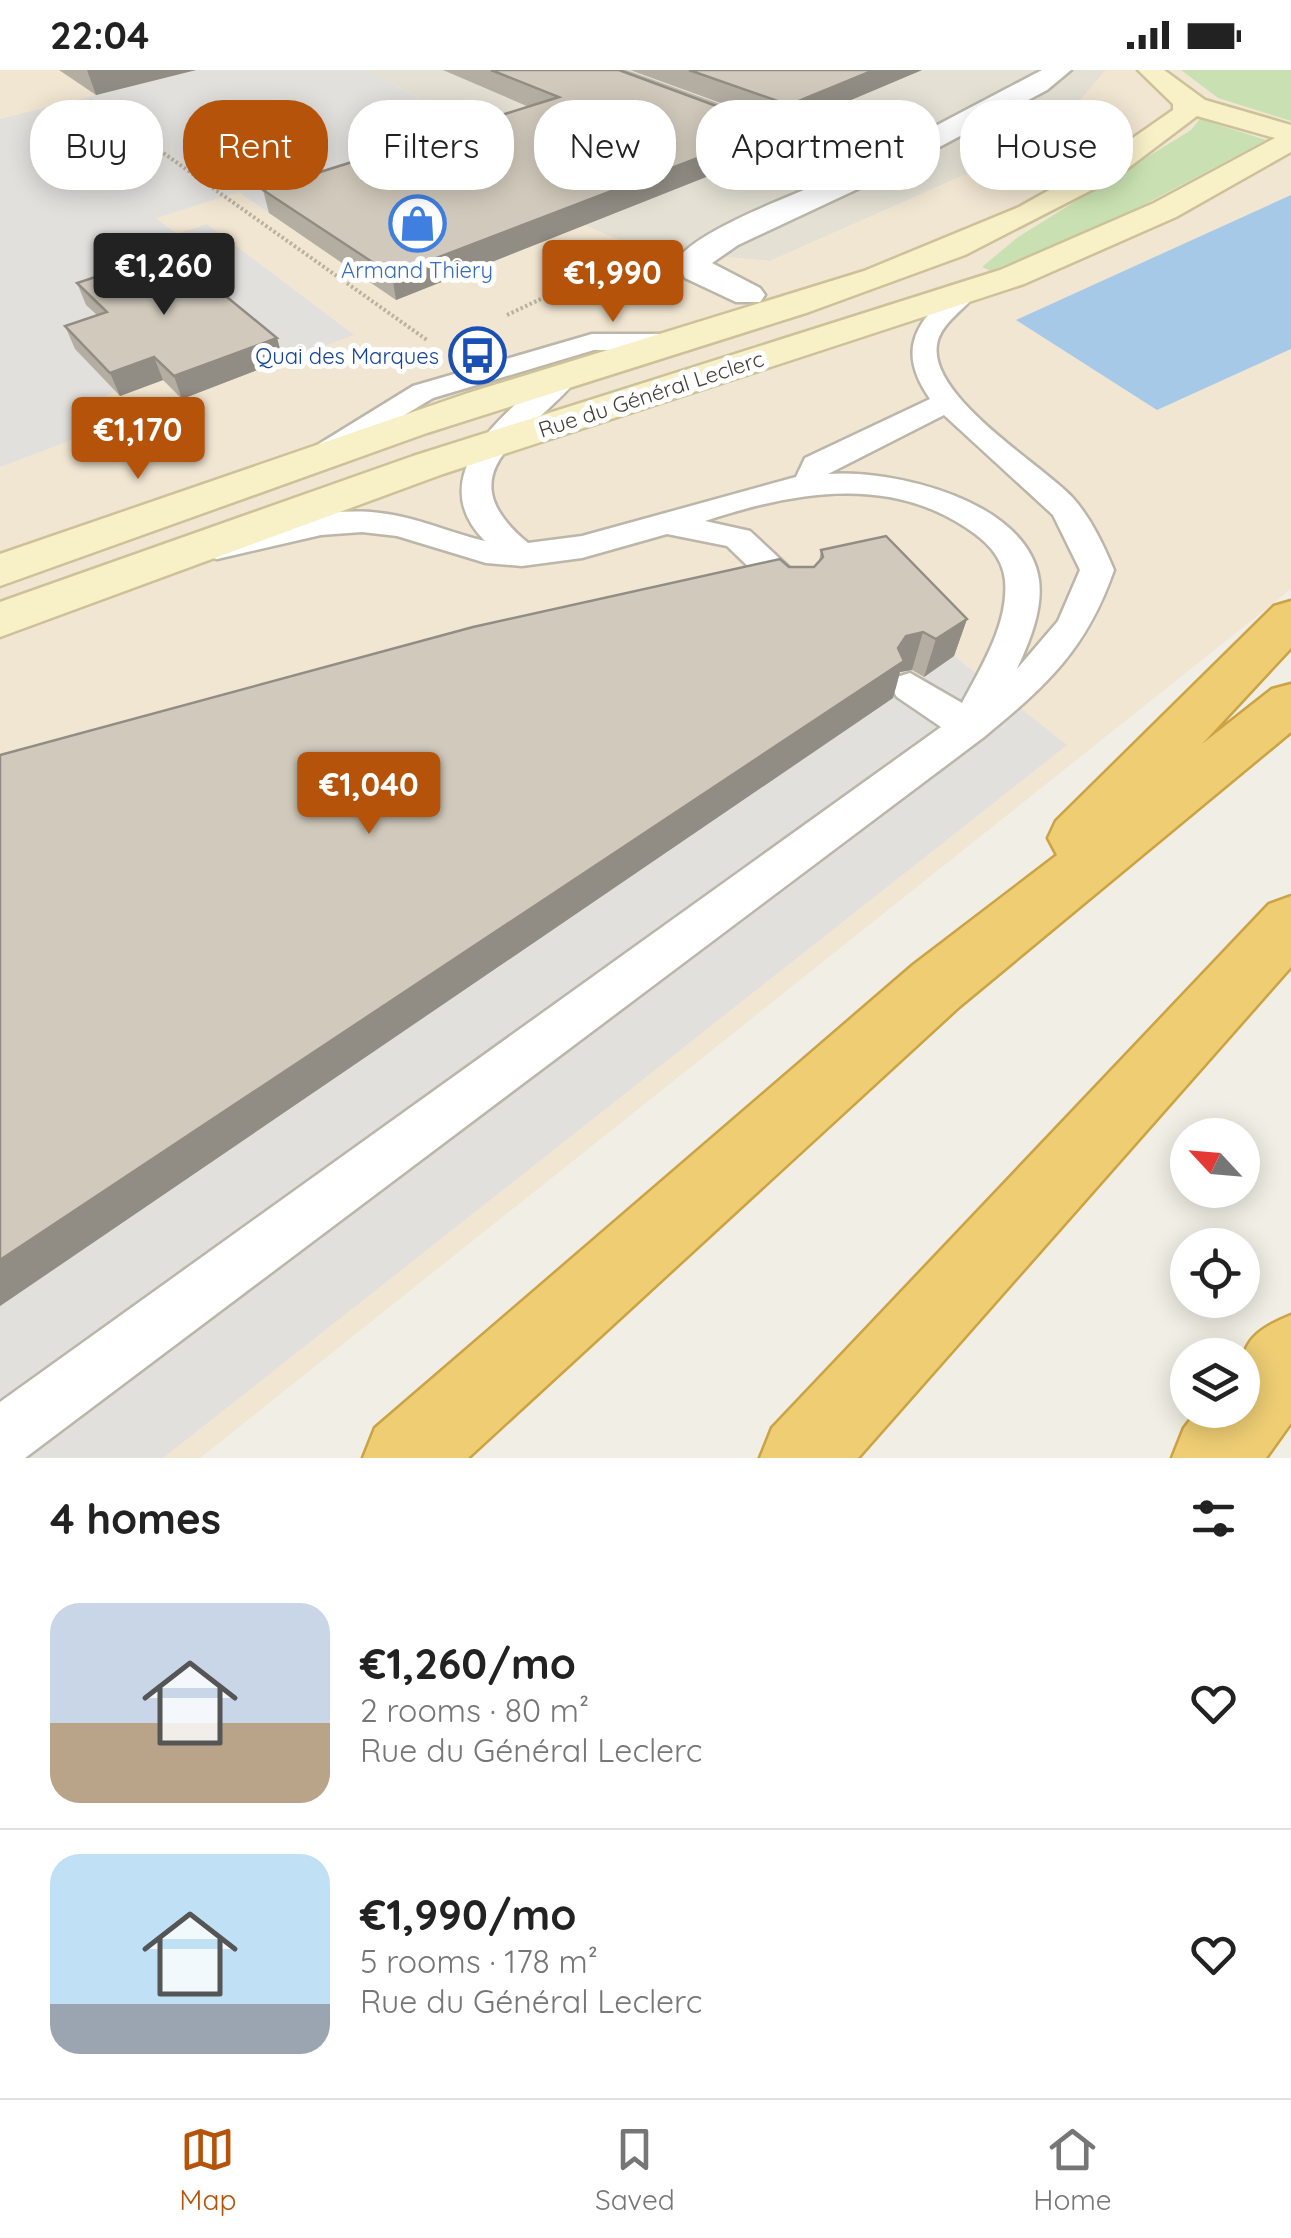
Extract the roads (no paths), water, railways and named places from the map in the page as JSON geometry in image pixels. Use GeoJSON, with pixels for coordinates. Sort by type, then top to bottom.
{"type":"FeatureCollection","features":[{"type":"Feature","properties":{"kind":"highway"},"geometry":{"type":"LineString","coordinates":[[936,986],[1291,618]]}},
{"type":"Feature","properties":{"kind":"highway"},"geometry":{"type":"LineString","coordinates":[[404,1458],[936,986],[1291,703]]}},
{"type":"Feature","properties":{"kind":"highway"},"geometry":{"type":"LineString","coordinates":[[802,1458],[1291,924]]}},
{"type":"Feature","properties":{"kind":"highway"},"geometry":{"type":"LineString","coordinates":[[1214,1458],[1291,1354]]}},
{"type":"Feature","properties":{"kind":"main road"},"geometry":{"type":"LineString","coordinates":[[1151,70],[1187,100],[1230,117],[1291,133]]}},
{"type":"Feature","properties":{"kind":"main road","name":"Rue du Général Leclerc"},"geometry":{"type":"LineString","coordinates":[[0,571],[566,374],[867,284],[994,233],[1156,138],[1186,112],[1187,100]]}},
{"type":"Feature","properties":{"kind":"main road","name":"Rue du Général Leclerc"},"geometry":{"type":"LineString","coordinates":[[0,620],[494,444],[964,293],[1165,210],[1267,150],[1291,142]]}},
{"type":"Feature","properties":{"kind":"street"},"geometry":{"type":"LineString","coordinates":[[596,70],[696,107]]}},
{"type":"Feature","properties":{"kind":"street"},"geometry":{"type":"LineString","coordinates":[[940,135],[1053,71]]}},
{"type":"Feature","properties":{"kind":"street"},"geometry":{"type":"LineString","coordinates":[[748,295],[697,271],[694,260],[726,238],[831,190]]}},
{"type":"Feature","properties":{"kind":"lane"},"geometry":{"type":"LineString","coordinates":[[0,1440],[970,727],[1059,654],[1083,613],[1097,570],[1063,507],[948,402],[930,375],[923,348],[928,333],[964,293]]}},
{"type":"Feature","properties":{"kind":"lane"},"geometry":{"type":"LineString","coordinates":[[301,464],[423,392],[592,342],[678,342]]}},
{"type":"Feature","properties":{"kind":"lane"},"geometry":{"type":"LineString","coordinates":[[521,555],[479,510],[476,492],[494,444],[566,374]]}},
{"type":"Feature","properties":{"kind":"lane"},"geometry":{"type":"LineString","coordinates":[[810,481],[816,466],[948,402]]}},
{"type":"Feature","properties":{"kind":"lane"},"geometry":{"type":"LineString","coordinates":[[184,554],[361,522],[396,526],[490,554],[521,555],[562,550],[666,523],[758,492],[810,481],[863,482],[910,490],[939,500],[990,529],[1020,562],[1025,596],[1020,618],[970,727]]}},
{"type":"Feature","properties":{"kind":"lane"},"geometry":{"type":"LineString","coordinates":[[666,523],[738,538],[796,592]]}},
{"type":"Feature","properties":{"kind":"lane"},"geometry":{"type":"LineString","coordinates":[[910,687],[970,727]]}},
{"type":"Feature","properties":{"kind":"water"},"geometry":{"type":"Polygon","coordinates":[[[1291,195],[1291,349],[1157,410],[1016,320],[1291,195]]]}},
{"type":"Feature","properties":{"kind":"place","name":"Armand Thiery"},"geometry":{"type":"Point","coordinates":[417,223]}},
{"type":"Feature","properties":{"kind":"place","name":"Quai des Marques"},"geometry":{"type":"Point","coordinates":[478,356]}}]}
